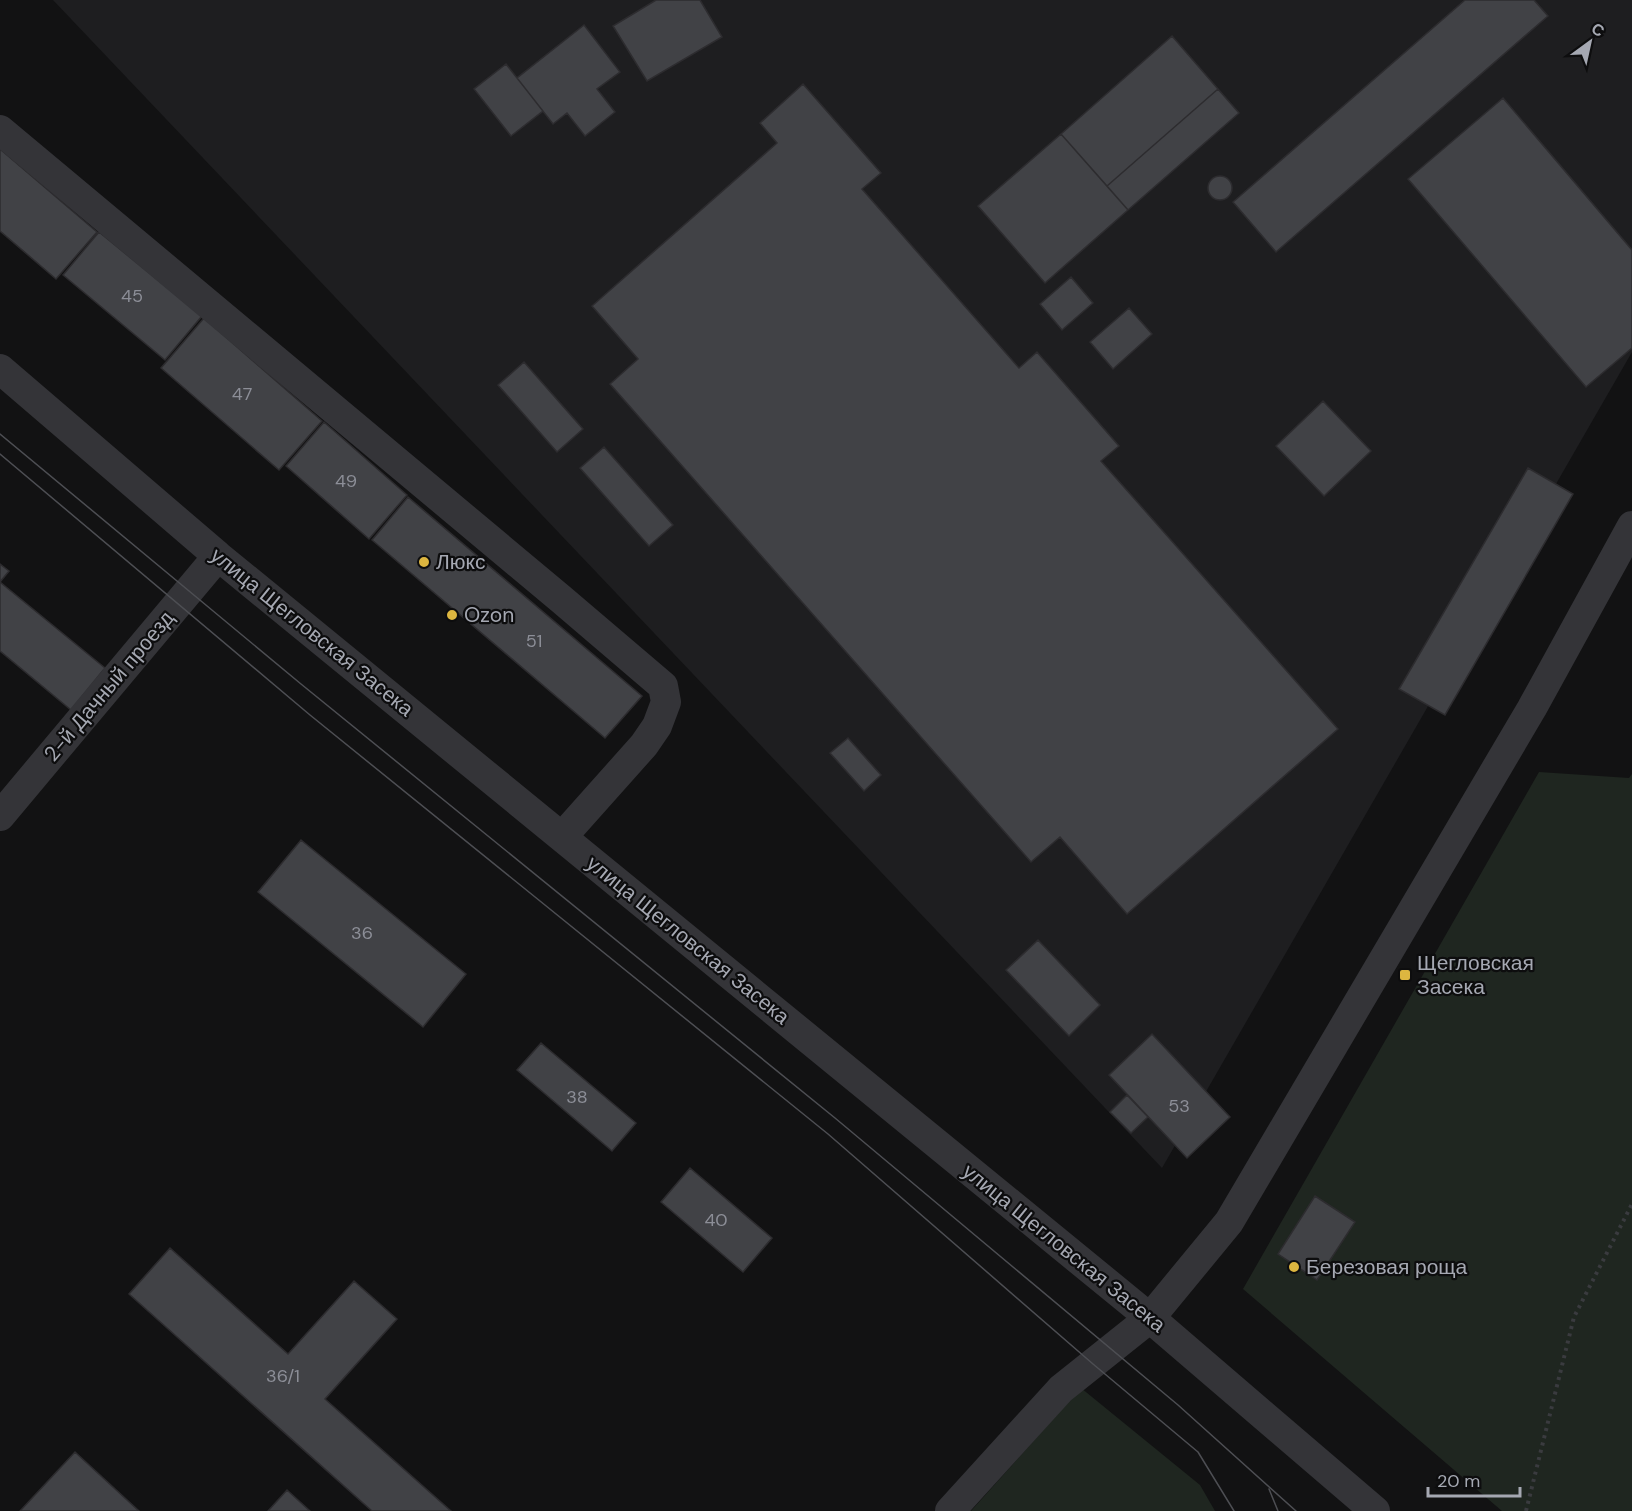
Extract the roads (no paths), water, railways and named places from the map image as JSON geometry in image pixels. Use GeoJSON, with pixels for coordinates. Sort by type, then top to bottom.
{"type":"FeatureCollection","features":[{"type":"Feature","properties":{"kind":"street"},"geometry":{"type":"LineString","coordinates":[[0,130],[663,686],[666,702],[657,726],[644,745],[562,837]]}},
{"type":"Feature","properties":{"kind":"street","name":"улица Щегловская Засека"},"geometry":{"type":"LineString","coordinates":[[0,369],[218,556],[1150,1318],[1375,1511]]}},
{"type":"Feature","properties":{"kind":"street"},"geometry":{"type":"LineString","coordinates":[[950,1511],[1061,1389],[1150,1318],[1229,1222],[1532,708],[1632,526]]}},
{"type":"Feature","properties":{"kind":"street","name":"2-й Дачный проезд"},"geometry":{"type":"LineString","coordinates":[[0,816],[218,556]]}},
{"type":"Feature","properties":{"kind":"tram line"},"geometry":{"type":"LineString","coordinates":[[0,434],[301,684],[835,1118],[1178,1405],[1296,1511]]}},
{"type":"Feature","properties":{"kind":"tram line"},"geometry":{"type":"LineString","coordinates":[[0,454],[310,715],[828,1134],[1198,1452],[1234,1511]]}},
{"type":"Feature","properties":{"kind":"tram line"},"geometry":{"type":"LineString","coordinates":[[1269,1489],[1278,1511]]}},
{"type":"Feature","properties":{"kind":"place","name":"Люкс"},"geometry":{"type":"Point","coordinates":[424,562]}},
{"type":"Feature","properties":{"kind":"place","name":"Ozon"},"geometry":{"type":"Point","coordinates":[452,615]}},
{"type":"Feature","properties":{"kind":"place","name":"Щегловская Засека"},"geometry":{"type":"Point","coordinates":[1405,975]}},
{"type":"Feature","properties":{"kind":"place","name":"Березовая роща"},"geometry":{"type":"Point","coordinates":[1294,1267]}}]}
